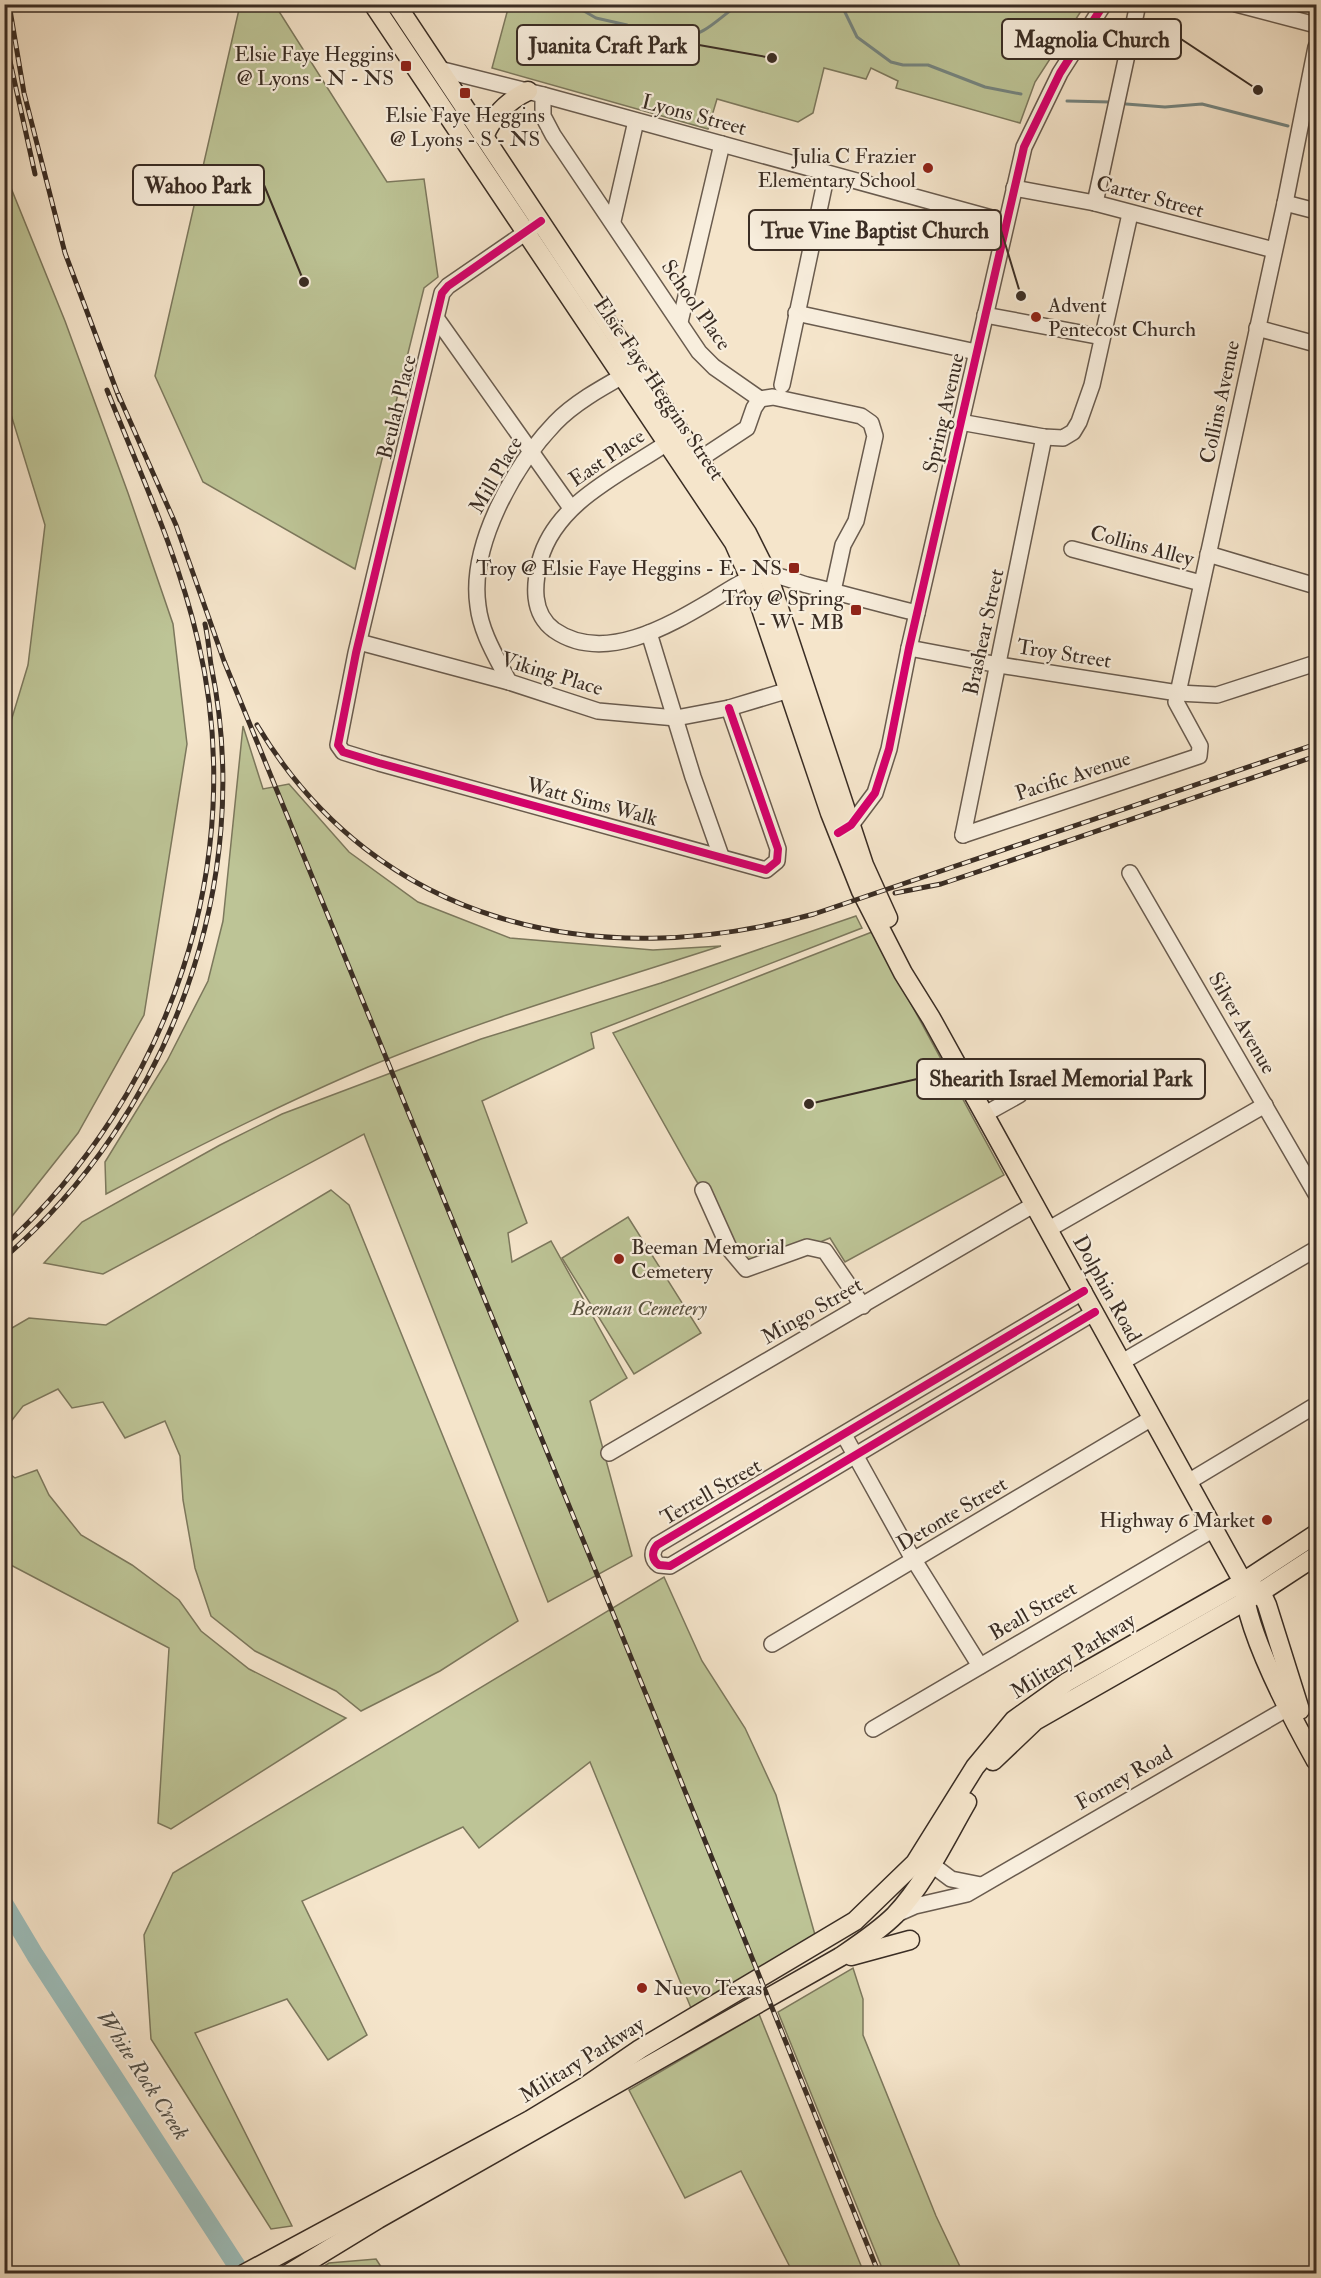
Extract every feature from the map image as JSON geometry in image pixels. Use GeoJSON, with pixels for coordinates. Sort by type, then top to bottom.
{"type":"FeatureCollection","features":[{"type":"Feature","properties":{"kind":"main road","name":"Elsie Faye Heggins Street"},"geometry":{"type":"LineString","coordinates":[[373,4],[533,227],[631,372],[700,459],[747,533],[845,829]]}},
{"type":"Feature","properties":{"kind":"main road","name":"Elsie Faye Heggins Street"},"geometry":{"type":"LineString","coordinates":[[396,4],[484,137],[533,227]]}},
{"type":"Feature","properties":{"kind":"main road"},"geometry":{"type":"LineString","coordinates":[[484,137],[495,116],[516,97],[536,93]]}},
{"type":"Feature","properties":{"kind":"main road","name":"Elsie Faye Heggins Street"},"geometry":{"type":"LineString","coordinates":[[631,372],[667,443],[760,577]]}},
{"type":"Feature","properties":{"kind":"main road","name":"Dolphin Road"},"geometry":{"type":"LineString","coordinates":[[845,829],[861,891],[903,973],[931,1018],[1084,1291],[1243,1582],[1244,1601],[1288,1708],[1317,1761]]}},
{"type":"Feature","properties":{"kind":"main road","name":"Military Parkway"},"geometry":{"type":"LineString","coordinates":[[244,2274],[305,2239],[406,2195],[649,2066],[840,1957],[894,1915],[975,1767],[1014,1720],[1067,1682],[1243,1582],[1317,1534]]}},
{"type":"Feature","properties":{"kind":"main road","name":"Military Parkway"},"geometry":{"type":"LineString","coordinates":[[288,2274],[315,2259],[406,2195],[586,2086],[640,2049],[834,1935],[923,1864],[985,1772],[1022,1731],[1035,1721],[1261,1592],[1317,1556]]}},
{"type":"Feature","properties":{"kind":"main road"},"geometry":{"type":"LineString","coordinates":[[1243,1582],[1261,1592],[1301,1712],[1317,1742]]}},
{"type":"Feature","properties":{"kind":"main road"},"geometry":{"type":"LineString","coordinates":[[840,1957],[861,1954],[880,1946],[910,1940]]}},
{"type":"Feature","properties":{"kind":"main road"},"geometry":{"type":"LineString","coordinates":[[640,2049],[649,2066]]}},
{"type":"Feature","properties":{"kind":"street","name":"Spring Avenue"},"geometry":{"type":"LineString","coordinates":[[845,829],[874,793],[889,749],[909,648],[1024,147],[1041,107],[1104,4]]}},
{"type":"Feature","properties":{"kind":"street"},"geometry":{"type":"LineString","coordinates":[[1095,203],[1138,4]]}},
{"type":"Feature","properties":{"kind":"street"},"geometry":{"type":"LineString","coordinates":[[1236,4],[1317,25]]}},
{"type":"Feature","properties":{"kind":"street","name":"Collins Avenue"},"geometry":{"type":"LineString","coordinates":[[1195,758],[1198,756],[1200,746],[1176,706],[1178,693],[1317,47]]}},
{"type":"Feature","properties":{"kind":"street","name":"Lyons Street"},"geometry":{"type":"LineString","coordinates":[[439,69],[536,93],[1006,222]]}},
{"type":"Feature","properties":{"kind":"street","name":"School Place"},"geometry":{"type":"LineString","coordinates":[[536,93],[543,116],[553,135],[704,358],[760,399]]}},
{"type":"Feature","properties":{"kind":"street"},"geometry":{"type":"LineString","coordinates":[[613,222],[636,121]]}},
{"type":"Feature","properties":{"kind":"street"},"geometry":{"type":"LineString","coordinates":[[680,322],[722,144]]}},
{"type":"Feature","properties":{"kind":"street"},"geometry":{"type":"LineString","coordinates":[[782,385],[795,313],[826,173]]}},
{"type":"Feature","properties":{"kind":"street","name":"Carter Street"},"geometry":{"type":"LineString","coordinates":[[1014,188],[1095,203],[1274,250]]}},
{"type":"Feature","properties":{"kind":"street"},"geometry":{"type":"LineString","coordinates":[[1285,203],[1317,211]]}},
{"type":"Feature","properties":{"kind":"street"},"geometry":{"type":"LineString","coordinates":[[960,422],[1044,437],[1063,438],[1073,432],[1079,422],[1092,385],[1130,214]]}},
{"type":"Feature","properties":{"kind":"street","name":"Beulah Place"},"geometry":{"type":"LineString","coordinates":[[358,645],[442,293],[448,286],[533,227]]}},
{"type":"Feature","properties":{"kind":"street"},"geometry":{"type":"LineString","coordinates":[[795,313],[976,352]]}},
{"type":"Feature","properties":{"kind":"street"},"geometry":{"type":"LineString","coordinates":[[985,315],[1102,337]]}},
{"type":"Feature","properties":{"kind":"street"},"geometry":{"type":"LineString","coordinates":[[437,319],[571,508],[544,547],[539,564],[535,596],[544,620],[566,637],[586,642],[616,641],[650,633],[760,577],[833,591],[917,613]]}},
{"type":"Feature","properties":{"kind":"street"},"geometry":{"type":"LineString","coordinates":[[1257,328],[1317,344]]}},
{"type":"Feature","properties":{"kind":"street","name":"Mill Place"},"geometry":{"type":"LineString","coordinates":[[509,682],[481,624],[476,588],[478,568],[494,515],[531,451],[570,410],[631,372]]}},
{"type":"Feature","properties":{"kind":"street"},"geometry":{"type":"LineString","coordinates":[[700,459],[747,428],[753,408],[760,399],[773,397],[861,416],[873,426],[875,436],[856,521],[843,545],[833,591]]}},
{"type":"Feature","properties":{"kind":"street","name":"Brashear Street"},"geometry":{"type":"LineString","coordinates":[[963,835],[1044,437]]}},
{"type":"Feature","properties":{"kind":"street","name":"East Place"},"geometry":{"type":"LineString","coordinates":[[571,508],[667,443]]}},
{"type":"Feature","properties":{"kind":"street","name":"Collins Alley"},"geometry":{"type":"LineString","coordinates":[[1072,549],[1201,583]]}},
{"type":"Feature","properties":{"kind":"street"},"geometry":{"type":"LineString","coordinates":[[1208,554],[1317,586]]}},
{"type":"Feature","properties":{"kind":"street"},"geometry":{"type":"LineString","coordinates":[[650,633],[722,856]]}},
{"type":"Feature","properties":{"kind":"street","name":"Viking Place"},"geometry":{"type":"LineString","coordinates":[[358,645],[509,682],[598,711],[676,718],[729,708],[797,688]]}},
{"type":"Feature","properties":{"kind":"street","name":"Watt Sims Walk"},"geometry":{"type":"LineString","coordinates":[[358,645],[338,745],[344,752],[766,870],[774,865],[779,855],[729,708]]}},
{"type":"Feature","properties":{"kind":"street","name":"Troy Street"},"geometry":{"type":"LineString","coordinates":[[909,648],[999,665],[1178,693],[1222,695],[1317,663]]}},
{"type":"Feature","properties":{"kind":"street","name":"Pacific Avenue"},"geometry":{"type":"LineString","coordinates":[[963,835],[1195,758]]}},
{"type":"Feature","properties":{"kind":"street","name":"Silver Avenue"},"geometry":{"type":"LineString","coordinates":[[1130,873],[1317,1194]]}},
{"type":"Feature","properties":{"kind":"street"},"geometry":{"type":"LineString","coordinates":[[985,1114],[1019,1095]]}},
{"type":"Feature","properties":{"kind":"street"},"geometry":{"type":"LineString","coordinates":[[1049,1229],[1265,1105]]}},
{"type":"Feature","properties":{"kind":"street"},"geometry":{"type":"LineString","coordinates":[[703,1190],[730,1250],[746,1269],[807,1247],[825,1251],[863,1306]]}},
{"type":"Feature","properties":{"kind":"street","name":"Mingo Street"},"geometry":{"type":"LineString","coordinates":[[609,1453],[1035,1204]]}},
{"type":"Feature","properties":{"kind":"street"},"geometry":{"type":"LineString","coordinates":[[1122,1362],[1317,1249]]}},
{"type":"Feature","properties":{"kind":"street","name":"Terrell Street"},"geometry":{"type":"LineString","coordinates":[[1084,1291],[657,1545],[653,1552],[653,1559],[662,1567],[670,1566],[1095,1312]]}},
{"type":"Feature","properties":{"kind":"street"},"geometry":{"type":"LineString","coordinates":[[1188,1482],[1317,1405]]}},
{"type":"Feature","properties":{"kind":"street","name":"Detonte Street"},"geometry":{"type":"LineString","coordinates":[[772,1644],[1152,1418]]}},
{"type":"Feature","properties":{"kind":"street"},"geometry":{"type":"LineString","coordinates":[[844,1435],[915,1560],[980,1666]]}},
{"type":"Feature","properties":{"kind":"street","name":"Beall Street"},"geometry":{"type":"LineString","coordinates":[[873,1729],[1214,1529]]}},
{"type":"Feature","properties":{"kind":"street","name":"Forney Road"},"geometry":{"type":"LineString","coordinates":[[894,1915],[915,1906],[968,1894],[1288,1708]]}},
{"type":"Feature","properties":{"kind":"street"},"geometry":{"type":"LineString","coordinates":[[923,1864],[951,1879],[981,1885]]}},
{"type":"Feature","properties":{"kind":"green space"},"geometry":{"type":"Polygon","coordinates":[[[509,4],[1085,5],[1035,82],[1020,123],[896,88],[898,81],[871,68],[866,79],[824,68],[813,113],[798,122],[717,99],[708,129],[492,68],[509,4]]]}},
{"type":"Feature","properties":{"kind":"green space"},"geometry":{"type":"Polygon","coordinates":[[[240,5],[275,5],[387,182],[424,179],[438,277],[424,288],[355,569],[203,482],[155,376],[240,5]]]}},
{"type":"Feature","properties":{"kind":"green space"},"geometry":{"type":"Polygon","coordinates":[[[5,137],[9,183],[65,321],[173,624],[187,744],[144,1015],[78,1133],[5,1225],[5,741],[28,665],[45,525],[5,395],[5,137]]]}},
{"type":"Feature","properties":{"kind":"green space"},"geometry":{"type":"Polygon","coordinates":[[[243,726],[263,789],[289,784],[349,852],[418,902],[510,938],[653,950],[721,946],[499,1018],[368,1067],[236,1128],[106,1194],[105,1162],[167,1061],[208,981],[223,921],[243,726]]]}},
{"type":"Feature","properties":{"kind":"green space"},"geometry":{"type":"Polygon","coordinates":[[[856,916],[862,928],[591,1033],[594,1048],[482,1101],[527,1223],[508,1233],[512,1262],[551,1241],[627,1378],[590,1401],[632,1556],[548,1602],[364,1134],[103,1274],[44,1263],[82,1222],[220,1145],[282,1114],[481,1039],[661,983],[856,916]]]}},
{"type":"Feature","properties":{"kind":"green space"},"geometry":{"type":"Polygon","coordinates":[[[872,932],[1004,1175],[845,1262],[830,1238],[751,1270],[694,1177],[613,1033],[872,932]]]}},
{"type":"Feature","properties":{"kind":"green space"},"geometry":{"type":"Polygon","coordinates":[[[331,1190],[349,1205],[518,1621],[440,1671],[361,1711],[336,1691],[255,1651],[211,1616],[195,1568],[183,1500],[180,1456],[165,1421],[125,1438],[103,1402],[72,1408],[58,1389],[23,1406],[5,1429],[5,1332],[29,1318],[106,1325],[331,1190]]]}},
{"type":"Feature","properties":{"kind":"green space","name":"Beeman Cemetery"},"geometry":{"type":"Polygon","coordinates":[[[628,1217],[701,1333],[634,1374],[562,1258],[628,1217]]]}},
{"type":"Feature","properties":{"kind":"green space"},"geometry":{"type":"Polygon","coordinates":[[[5,1470],[15,1478],[37,1470],[49,1495],[81,1535],[132,1565],[179,1600],[201,1631],[249,1669],[346,1718],[171,1829],[158,1823],[169,1648],[5,1562],[5,1470]]]}},
{"type":"Feature","properties":{"kind":"green space"},"geometry":{"type":"Polygon","coordinates":[[[664,1577],[702,1661],[745,1728],[776,1795],[815,1935],[691,2008],[590,1762],[479,1848],[463,1827],[302,1901],[367,2035],[328,2060],[287,1999],[195,2033],[292,2226],[271,2229],[151,2039],[144,1935],[173,1873],[664,1577]]]}},
{"type":"Feature","properties":{"kind":"green space"},"geometry":{"type":"Polygon","coordinates":[[[853,1968],[863,1999],[863,2035],[936,2216],[963,2273],[884,2273],[778,2012],[853,1968]]]}},
{"type":"Feature","properties":{"kind":"green space"},"geometry":{"type":"Polygon","coordinates":[[[759,2014],[864,2273],[793,2273],[741,2171],[685,2198],[629,2090],[759,2014]]]}},
{"type":"Feature","properties":{"kind":"green space"},"geometry":{"type":"Polygon","coordinates":[[[376,2259],[385,2273],[313,2273],[329,2263],[376,2259]]]}},
{"type":"Feature","properties":{"kind":"waterway"},"geometry":{"type":"LineString","coordinates":[[556,4],[584,11],[596,18],[627,25],[643,36],[681,37],[698,33],[740,4]]}},
{"type":"Feature","properties":{"kind":"waterway"},"geometry":{"type":"LineString","coordinates":[[841,4],[857,37],[891,62],[903,65],[928,65],[985,87],[1021,94]]}},
{"type":"Feature","properties":{"kind":"waterway"},"geometry":{"type":"LineString","coordinates":[[1067,101],[1110,102]]}},
{"type":"Feature","properties":{"kind":"waterway"},"geometry":{"type":"LineString","coordinates":[[1126,104],[1165,107],[1202,104],[1288,126]]}},
{"type":"Feature","properties":{"kind":"waterway","name":"White Rock Creek"},"geometry":{"type":"LineString","coordinates":[[4,1903],[35,1955],[242,2274]]}},
{"type":"Feature","properties":{"kind":"tunnel"},"geometry":{"type":"LineString","coordinates":[[1019,1095],[1051,1077]]}},
{"type":"Feature","properties":{"kind":"railway"},"geometry":{"type":"LineString","coordinates":[[9,4],[24,93],[65,253],[120,400]]}},
{"type":"Feature","properties":{"kind":"railway"},"geometry":{"type":"LineString","coordinates":[[4,34],[35,174]]}},
{"type":"Feature","properties":{"kind":"railway"},"geometry":{"type":"LineString","coordinates":[[4,1246],[62,1186],[112,1119],[152,1046],[183,969],[203,889],[213,807],[211,724],[198,641],[190,609],[169,545],[107,390]]}},
{"type":"Feature","properties":{"kind":"railway"},"geometry":{"type":"LineString","coordinates":[[118,394],[176,525],[224,661],[650,1704],[879,2274]]}},
{"type":"Feature","properties":{"kind":"railway"},"geometry":{"type":"LineString","coordinates":[[4,1258],[62,1200],[113,1135],[154,1064],[187,989],[209,910],[221,829],[222,747],[205,624]]}},
{"type":"Feature","properties":{"kind":"railway"},"geometry":{"type":"LineString","coordinates":[[257,725],[307,794],[365,848],[429,889],[500,918],[575,934],[653,938],[733,931],[814,914],[1316,744]]}},
{"type":"Feature","properties":{"kind":"railway"},"geometry":{"type":"LineString","coordinates":[[895,893],[941,884],[1316,756]]}},
{"type":"Feature","properties":{"kind":"cycle path"},"geometry":{"type":"LineString","coordinates":[[838,833],[851,825],[875,793],[889,749],[909,648],[1024,147],[1060,73],[1104,4]]}},
{"type":"Feature","properties":{"kind":"cycle path"},"geometry":{"type":"LineString","coordinates":[[541,221],[448,286],[442,293],[356,653],[338,745],[343,752],[379,763],[766,870],[777,861],[778,849],[729,708]]}},
{"type":"Feature","properties":{"kind":"cycle path"},"geometry":{"type":"LineString","coordinates":[[1084,1291],[657,1545],[653,1553],[655,1561],[659,1565],[670,1566],[1095,1312]]}},
{"type":"Feature","properties":{"kind":"place","name":"Juanita Craft Park"},"geometry":{"type":"Point","coordinates":[772,58]}},
{"type":"Feature","properties":{"kind":"place","name":"Elsie Faye Heggins @ Lyons - N - NS"},"geometry":{"type":"Point","coordinates":[406,66]}},
{"type":"Feature","properties":{"kind":"place","name":"Magnolia Church"},"geometry":{"type":"Point","coordinates":[1258,90]}},
{"type":"Feature","properties":{"kind":"place","name":"Elsie Faye Heggins @ Lyons - S - NS"},"geometry":{"type":"Point","coordinates":[465,93]}},
{"type":"Feature","properties":{"kind":"place","name":"Julia C Frazier Elementary School"},"geometry":{"type":"Point","coordinates":[928,168]}},
{"type":"Feature","properties":{"kind":"place","name":"Wahoo Park"},"geometry":{"type":"Point","coordinates":[304,282]}},
{"type":"Feature","properties":{"kind":"place","name":"True Vine Baptist Church"},"geometry":{"type":"Point","coordinates":[1021,296]}},
{"type":"Feature","properties":{"kind":"place","name":"Advent Pentecost Church"},"geometry":{"type":"Point","coordinates":[1036,317]}},
{"type":"Feature","properties":{"kind":"place","name":"Troy @ Elsie Faye Heggins - E - NS"},"geometry":{"type":"Point","coordinates":[794,568]}},
{"type":"Feature","properties":{"kind":"place","name":"Troy @ Spring - W - MB"},"geometry":{"type":"Point","coordinates":[856,610]}},
{"type":"Feature","properties":{"kind":"place","name":"Shearith Israel Memorial Park"},"geometry":{"type":"Point","coordinates":[809,1104]}},
{"type":"Feature","properties":{"kind":"place","name":"Beeman Memorial Cemetery"},"geometry":{"type":"Point","coordinates":[619,1259]}},
{"type":"Feature","properties":{"kind":"place","name":"Highway 6 Market"},"geometry":{"type":"Point","coordinates":[1267,1520]}},
{"type":"Feature","properties":{"kind":"place","name":"Nuevo Texas"},"geometry":{"type":"Point","coordinates":[642,1988]}}]}
